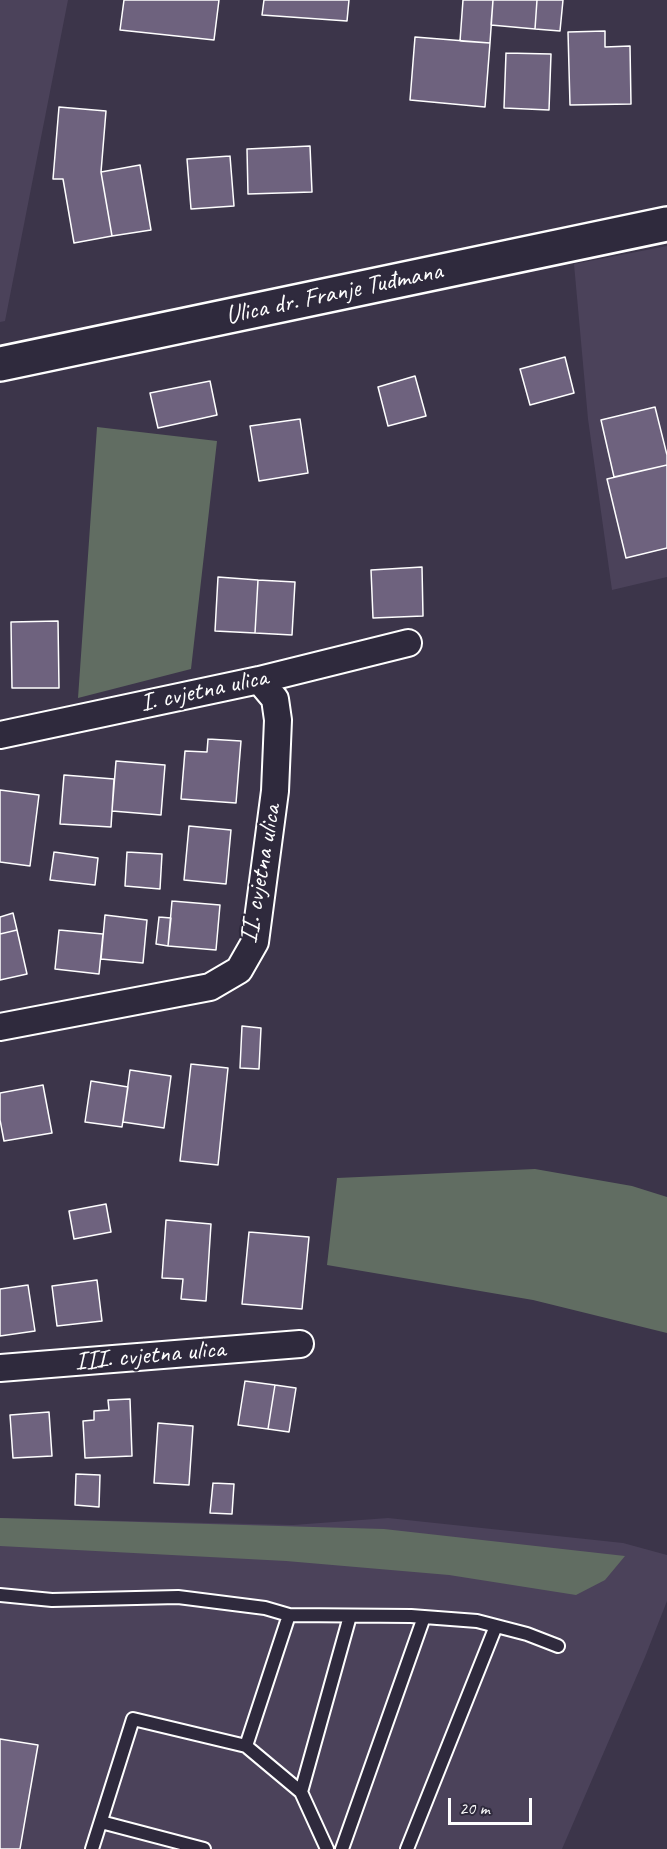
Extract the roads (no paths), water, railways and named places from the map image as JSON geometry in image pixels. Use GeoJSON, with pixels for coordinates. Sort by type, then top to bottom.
{"type":"FeatureCollection","features":[{"type":"Feature","properties":{"kind":"main road","name":"Ulica dr. Franje Tuđmana"},"geometry":{"type":"LineString","coordinates":[[0,364],[667,224]]}},
{"type":"Feature","properties":{"kind":"street","name":"I. cvjetna ulica"},"geometry":{"type":"LineString","coordinates":[[0,735],[259,680],[408,643]]}},
{"type":"Feature","properties":{"kind":"street","name":"II. cvjetna ulica"},"geometry":{"type":"LineString","coordinates":[[0,1027],[210,987],[239,970],[255,942],[274,791],[278,720],[275,699],[259,680]]}},
{"type":"Feature","properties":{"kind":"street","name":"III. cvjetna ulica"},"geometry":{"type":"LineString","coordinates":[[0,1368],[300,1344]]}},
{"type":"Feature","properties":{"kind":"lane"},"geometry":{"type":"LineString","coordinates":[[0,1594],[52,1600],[178,1597],[265,1608],[289,1615],[424,1617],[477,1621],[527,1634],[558,1646]]}},
{"type":"Feature","properties":{"kind":"lane"},"geometry":{"type":"LineString","coordinates":[[246,1746],[289,1615]]}},
{"type":"Feature","properties":{"kind":"lane"},"geometry":{"type":"LineString","coordinates":[[301,1792],[350,1616]]}},
{"type":"Feature","properties":{"kind":"lane"},"geometry":{"type":"LineString","coordinates":[[342,1849],[424,1617]]}},
{"type":"Feature","properties":{"kind":"lane"},"geometry":{"type":"LineString","coordinates":[[407,1849],[496,1626]]}},
{"type":"Feature","properties":{"kind":"lane"},"geometry":{"type":"LineString","coordinates":[[92,1849],[133,1719],[246,1746],[301,1792],[327,1849]]}},
{"type":"Feature","properties":{"kind":"lane"},"geometry":{"type":"LineString","coordinates":[[101,1822],[204,1849]]}}]}
